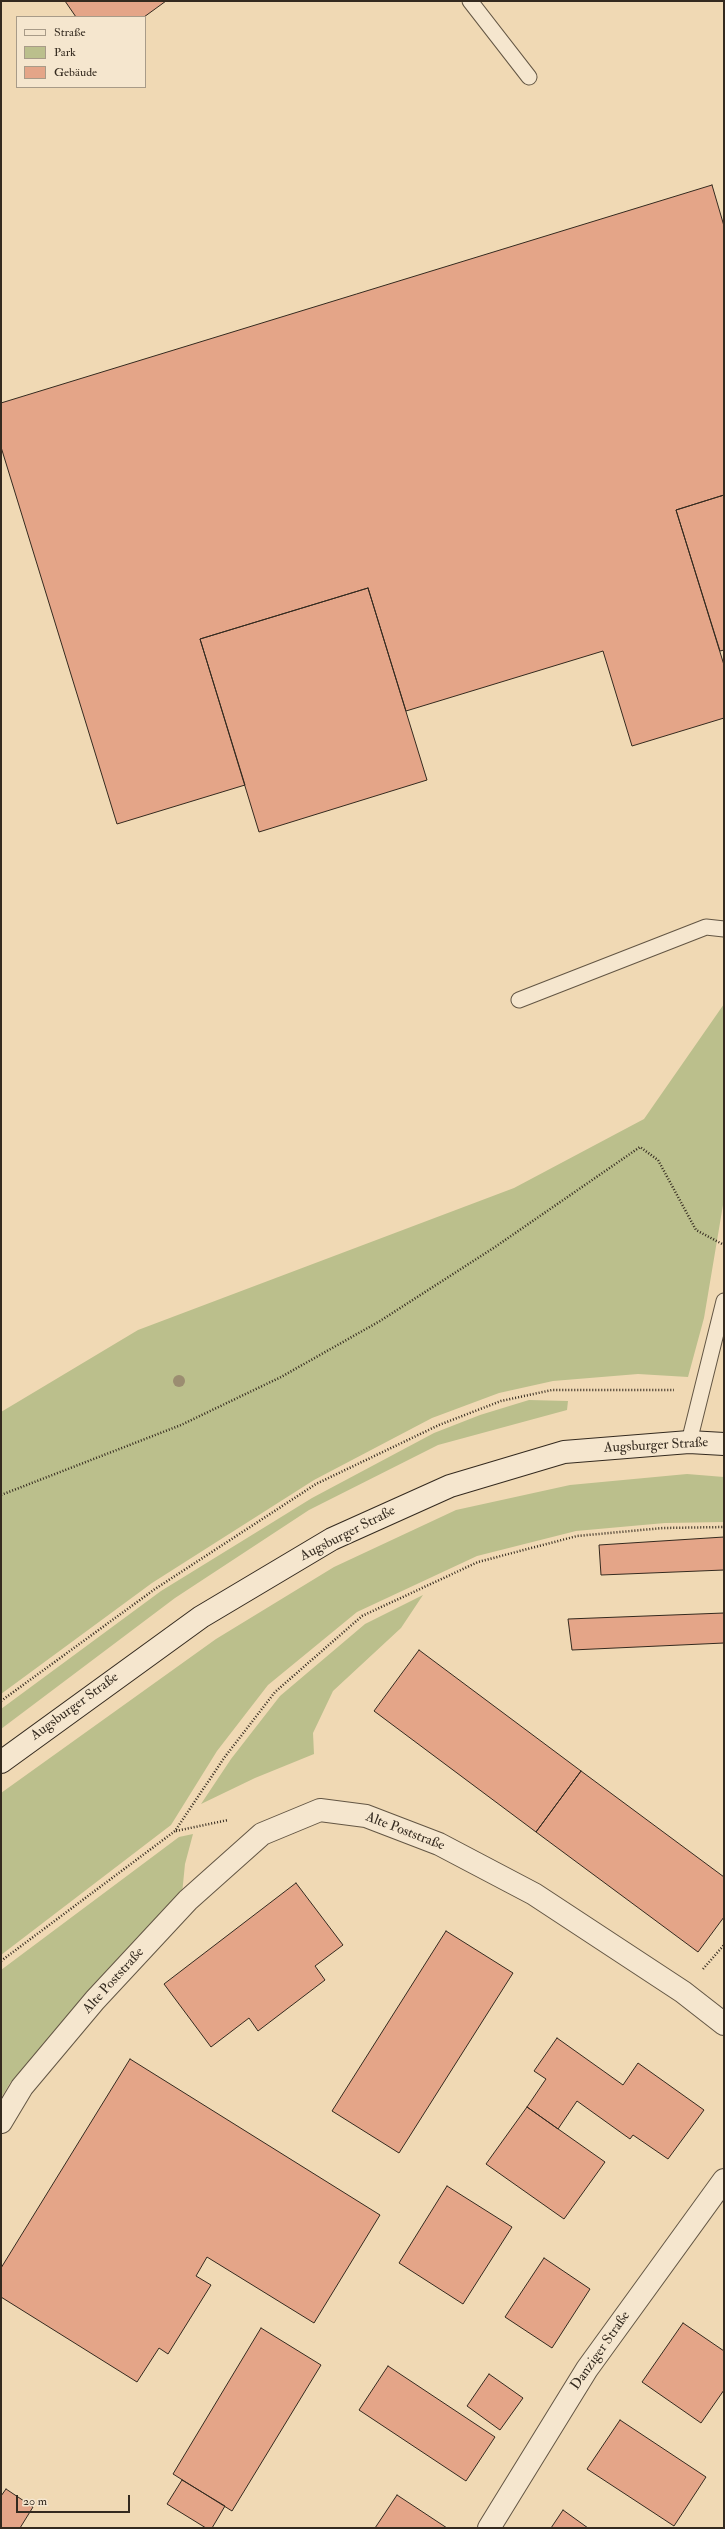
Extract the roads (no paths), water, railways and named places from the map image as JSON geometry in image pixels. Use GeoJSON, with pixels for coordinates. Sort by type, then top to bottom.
{"type":"FeatureCollection","features":[{"type":"Feature","properties":{"kind":"street","name":"Augsburger Straße"},"geometry":{"type":"LineString","coordinates":[[1,1762],[201,1617],[332,1540],[450,1486],[564,1452],[689,1442],[724,1444]]}},
{"type":"Feature","properties":{"kind":"street","name":"Alte Poststraße"},"geometry":{"type":"LineString","coordinates":[[1,2122],[22,2087],[96,2000],[188,1900],[262,1834],[320,1810],[366,1816],[439,1844],[534,1894],[684,1992],[724,2024]]}},
{"type":"Feature","properties":{"kind":"street","name":"Danziger Straße"},"geometry":{"type":"LineString","coordinates":[[489,2528],[586,2369],[724,2180]]}},
{"type":"Feature","properties":{"kind":"lane"},"geometry":{"type":"LineString","coordinates":[[470,1],[529,77]]}},
{"type":"Feature","properties":{"kind":"lane"},"geometry":{"type":"LineString","coordinates":[[519,1000],[706,927],[724,929]]}},
{"type":"Feature","properties":{"kind":"lane"},"geometry":{"type":"LineString","coordinates":[[689,1442],[724,1301]]}}]}
